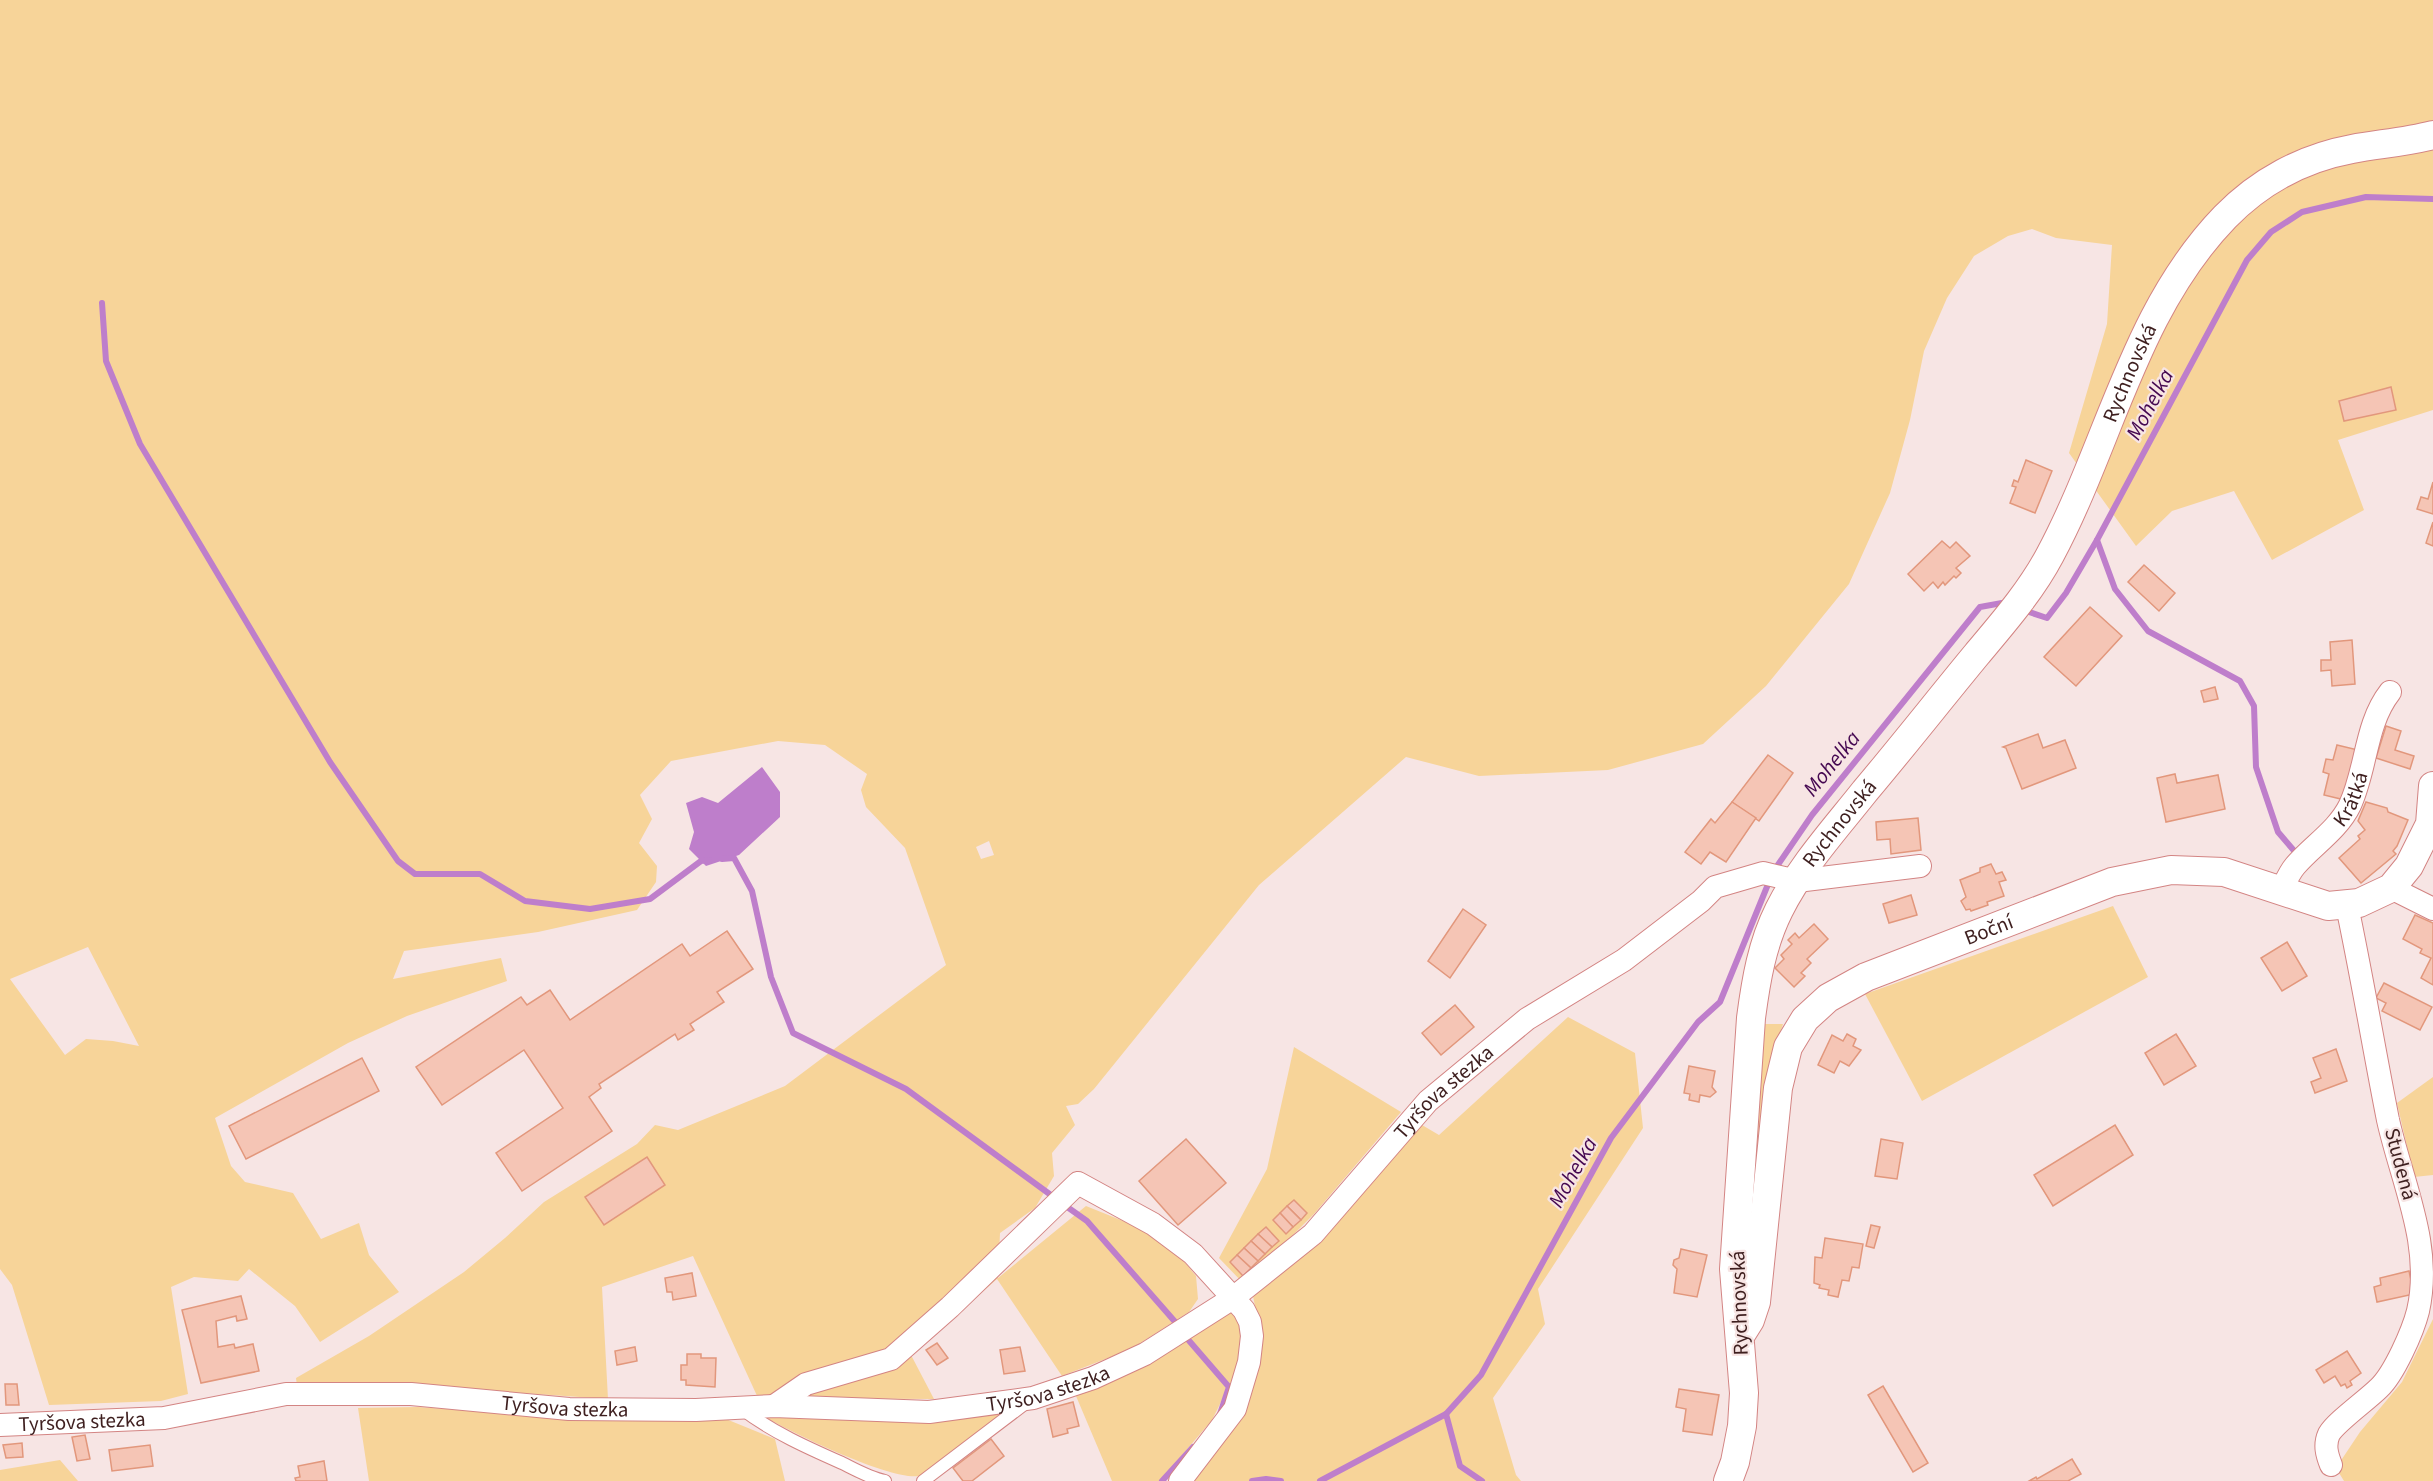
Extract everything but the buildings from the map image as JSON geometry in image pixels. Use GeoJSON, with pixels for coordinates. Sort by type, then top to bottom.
{"type":"FeatureCollection","features":[{"type":"Feature","properties":{"kind":"street","name":"Rychnovská"},"geometry":{"type":"LineString","coordinates":[[1728,1481],[1736,1462],[1742,1426],[1744,1393],[1734,1269],[1751,1018],[1756,978],[1775,920],[1781,877],[1820,848],[2027,592],[2054,546],[2151,323],[2173,284],[2199,247],[2233,209],[2257,189],[2285,171],[2309,160],[2349,150],[2433,135]]}},
{"type":"Feature","properties":{"kind":"street","name":"Krátká"},"geometry":{"type":"LineString","coordinates":[[2282,891],[2293,868],[2338,824],[2350,805],[2374,721],[2382,702],[2390,692]]}},
{"type":"Feature","properties":{"kind":"street","name":"Boční"},"geometry":{"type":"LineString","coordinates":[[1739,1338],[1750,1320],[1756,1302],[1778,1088],[1788,1047],[1806,1019],[1828,998],[1866,977],[2112,882],[2171,870],[2224,872],[2328,906],[2347,906],[2359,903],[2391,888],[2409,866],[2430,824],[2433,786]]}},
{"type":"Feature","properties":{"kind":"street","name":"Tyršova stezka"},"geometry":{"type":"LineString","coordinates":[[0,1425],[164,1418],[286,1394],[411,1394],[569,1409],[696,1410],[774,1406],[929,1412],[1033,1398],[1093,1378],[1145,1354],[1233,1298],[1313,1234],[1428,1101],[1527,1019],[1624,960],[1701,901],[1715,886],[1781,877],[1920,867]]}},
{"type":"Feature","properties":{"kind":"street"},"geometry":{"type":"LineString","coordinates":[[2391,888],[2433,909]]}},
{"type":"Feature","properties":{"kind":"street","name":"Studená"},"geometry":{"type":"LineString","coordinates":[[2331,1465],[2326,1452],[2330,1433],[2382,1386],[2408,1339],[2418,1311],[2422,1283],[2422,1259],[2417,1222],[2389,1122],[2347,906]]}},
{"type":"Feature","properties":{"kind":"street"},"geometry":{"type":"LineString","coordinates":[[774,1406],[806,1384],[891,1359],[950,1307],[1078,1183],[1153,1224],[1193,1254],[1244,1310],[1250,1322],[1252,1336],[1249,1362],[1235,1409],[1180,1481]]}},
{"type":"Feature","properties":{"kind":"lane"},"geometry":{"type":"LineString","coordinates":[[923,1481],[1033,1398]]}},
{"type":"Feature","properties":{"kind":"lane"},"geometry":{"type":"LineString","coordinates":[[740,1407],[758,1422],[825,1456],[885,1481]]}},
{"type":"Feature","properties":{"kind":"shaded area"},"geometry":{"type":"Polygon","coordinates":[[[0,0],[2433,0],[2433,410],[2338,440],[2364,510],[2272,560],[2234,491],[2172,511],[2136,546],[2069,453],[2107,324],[2112,245],[2056,238],[2032,229],[2008,236],[1974,256],[1947,298],[1924,351],[1910,420],[1890,493],[1849,584],[1766,686],[1703,744],[1608,770],[1479,776],[1406,757],[1259,885],[1094,1089],[1078,1104],[1066,1106],[1075,1125],[1052,1153],[1054,1176],[1035,1208],[1000,1233],[998,1278],[1086,1206],[1153,1233],[1183,1260],[1196,1276],[1198,1299],[1189,1312],[1131,1349],[1062,1376],[997,1279],[911,1355],[934,1399],[758,1398],[693,1256],[602,1287],[608,1399],[367,1382],[297,1386],[296,1378],[369,1336],[464,1272],[544,1202],[637,1144],[655,1125],[678,1130],[785,1086],[946,965],[905,848],[866,807],[861,790],[867,774],[825,745],[778,741],[671,761],[640,795],[652,819],[639,843],[657,866],[656,882],[637,910],[538,932],[404,951],[393,979],[501,958],[507,981],[407,1016],[348,1043],[215,1118],[231,1166],[245,1182],[293,1193],[321,1239],[359,1223],[369,1255],[399,1292],[320,1342],[295,1306],[249,1269],[238,1281],[194,1277],[171,1287],[188,1394],[161,1401],[49,1405],[12,1285],[0,1269],[0,0]],[[989,841],[976,847],[981,859],[994,855],[989,841]],[[88,947],[10,979],[65,1055],[86,1039],[139,1046],[88,947]]]}},
{"type":"Feature","properties":{"kind":"shaded area"},"geometry":{"type":"Polygon","coordinates":[[[762,767],[780,792],[780,817],[739,855],[706,866],[689,849],[694,832],[686,803],[702,797],[718,803],[762,767]]]}},
{"type":"Feature","properties":{"kind":"shaded area"},"geometry":{"type":"Polygon","coordinates":[[[2113,906],[2148,977],[1922,1101],[1865,994],[2113,906]]]}},
{"type":"Feature","properties":{"kind":"shaded area"},"geometry":{"type":"Polygon","coordinates":[[[1568,1017],[1635,1053],[1643,1128],[1538,1289],[1545,1324],[1493,1398],[1516,1475],[1521,1481],[1191,1481],[1232,1431],[1259,1326],[1253,1296],[1314,1245],[1422,1125],[1439,1135],[1568,1017]]]}},
{"type":"Feature","properties":{"kind":"shaded area"},"geometry":{"type":"Polygon","coordinates":[[[1761,1024],[1783,1024],[1774,1052],[1750,1277],[1761,1024]]]}},
{"type":"Feature","properties":{"kind":"shaded area"},"geometry":{"type":"Polygon","coordinates":[[[1294,1047],[1401,1112],[1314,1214],[1244,1284],[1219,1258],[1267,1169],[1294,1047]]]}},
{"type":"Feature","properties":{"kind":"shaded area"},"geometry":{"type":"Polygon","coordinates":[[[2433,1077],[2433,1175],[2414,1177],[2397,1103],[2433,1077]]]}},
{"type":"Feature","properties":{"kind":"shaded area"},"geometry":{"type":"Polygon","coordinates":[[[1229,1308],[1233,1311],[1244,1333],[1237,1370],[1212,1420],[1160,1481],[1112,1481],[1076,1396],[1179,1346],[1229,1308]]]}},
{"type":"Feature","properties":{"kind":"shaded area"},"geometry":{"type":"Polygon","coordinates":[[[2433,1319],[2433,1481],[2344,1481],[2336,1468],[2360,1432],[2402,1382],[2433,1319]]]}},
{"type":"Feature","properties":{"kind":"shaded area"},"geometry":{"type":"Polygon","coordinates":[[[418,1407],[562,1417],[721,1417],[775,1439],[785,1481],[369,1481],[358,1408],[418,1407]]]}},
{"type":"Feature","properties":{"kind":"shaded area"},"geometry":{"type":"Polygon","coordinates":[[[1007,1409],[920,1476],[886,1471],[864,1463],[793,1432],[760,1414],[1007,1409]]]}},
{"type":"Feature","properties":{"kind":"shaded area"},"geometry":{"type":"Polygon","coordinates":[[[60,1460],[78,1481],[0,1481],[0,1470],[60,1460]]]}},
{"type":"Feature","properties":{"kind":"waterway","name":"Mohelka"},"geometry":{"type":"LineString","coordinates":[[2023,610],[2047,618],[2066,593],[2097,540],[2247,260],[2271,232],[2302,212],[2366,197],[2433,199]]}},
{"type":"Feature","properties":{"kind":"waterway"},"geometry":{"type":"LineString","coordinates":[[102,303],[106,361],[140,444],[330,762],[398,861],[415,874],[480,874],[525,901],[590,909],[650,899],[701,861],[709,860]]}},
{"type":"Feature","properties":{"kind":"waterway"},"geometry":{"type":"LineString","coordinates":[[2097,540],[2115,589],[2148,631],[2240,681],[2254,706],[2256,767],[2278,832],[2296,853]]}},
{"type":"Feature","properties":{"kind":"waterway","name":"Mohelka"},"geometry":{"type":"LineString","coordinates":[[1320,1481],[1446,1414],[1481,1375],[1611,1138],[1698,1022],[1720,1002],[1773,872],[1812,815],[1980,607],[2002,603],[2008,605]]}},
{"type":"Feature","properties":{"kind":"waterway"},"geometry":{"type":"LineString","coordinates":[[722,859],[734,858],[752,891],[771,977],[793,1033],[906,1089],[1055,1198]]}},
{"type":"Feature","properties":{"kind":"waterway"},"geometry":{"type":"LineString","coordinates":[[1063,1204],[1087,1221],[1177,1324]]}},
{"type":"Feature","properties":{"kind":"waterway"},"geometry":{"type":"LineString","coordinates":[[1185,1336],[1229,1387],[1220,1414]]}},
{"type":"Feature","properties":{"kind":"waterway"},"geometry":{"type":"LineString","coordinates":[[1446,1414],[1460,1466],[1482,1481]]}},
{"type":"Feature","properties":{"kind":"waterway"},"geometry":{"type":"LineString","coordinates":[[1162,1481],[1193,1447]]}},
{"type":"Feature","properties":{"kind":"waterway","name":"Mohelka"},"geometry":{"type":"LineString","coordinates":[[1252,1481],[1266,1479],[1281,1481]]}}]}
